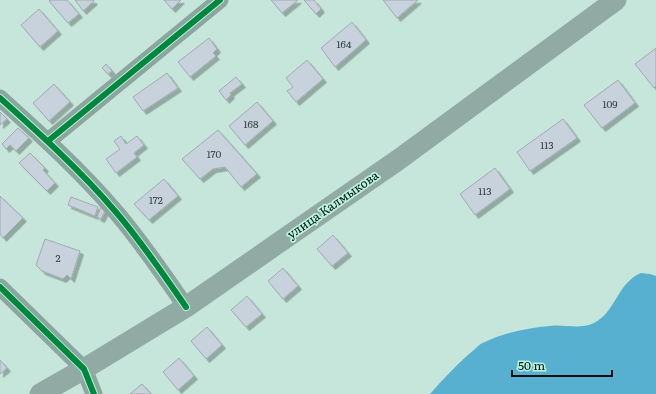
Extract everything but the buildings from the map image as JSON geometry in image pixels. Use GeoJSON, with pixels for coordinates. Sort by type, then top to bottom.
{"type":"FeatureCollection","features":[{"type":"Feature","properties":{"kind":"main road","name":"улица Калмыкова"},"geometry":{"type":"LineString","coordinates":[[40,394],[186,307],[398,160],[616,0]]}},
{"type":"Feature","properties":{"kind":"street"},"geometry":{"type":"LineString","coordinates":[[48,141],[220,0]]}},
{"type":"Feature","properties":{"kind":"street"},"geometry":{"type":"LineString","coordinates":[[0,98],[48,141],[116,211],[186,307]]}},
{"type":"Feature","properties":{"kind":"street"},"geometry":{"type":"LineString","coordinates":[[1,291],[84,369],[94,394]]}},
{"type":"Feature","properties":{"kind":"water"},"geometry":{"type":"Polygon","coordinates":[[[641,273],[656,276],[656,394],[430,394],[452,370],[481,344],[509,333],[533,328],[583,326],[594,323],[607,312],[627,283],[641,273]]]}},
{"type":"Feature","properties":{"kind":"cycle path"},"geometry":{"type":"LineString","coordinates":[[48,141],[220,0]]}},
{"type":"Feature","properties":{"kind":"cycle path"},"geometry":{"type":"LineString","coordinates":[[0,98],[30,125],[102,196],[125,222],[186,307]]}},
{"type":"Feature","properties":{"kind":"cycle path"},"geometry":{"type":"LineString","coordinates":[[0,287],[84,369],[94,394]]}}]}
